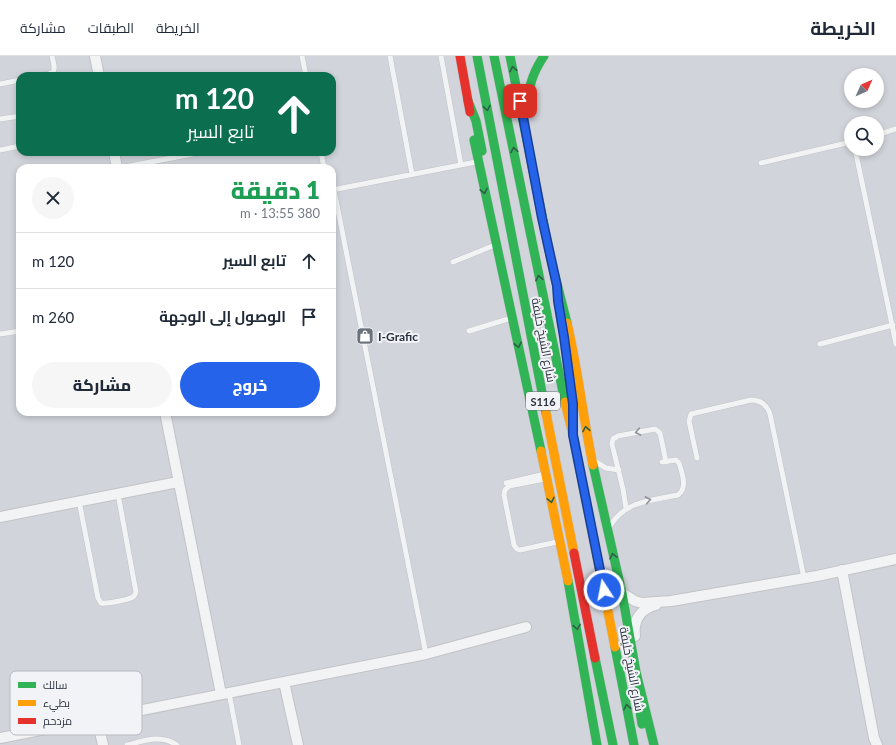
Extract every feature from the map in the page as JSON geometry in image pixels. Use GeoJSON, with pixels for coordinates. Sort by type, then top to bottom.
{"type":"FeatureCollection","features":[{"type":"Feature","properties":{"kind":"main road"},"geometry":{"type":"LineString","coordinates":[[460,56],[478,161],[575,615],[597,745]]}},
{"type":"Feature","properties":{"kind":"main road","name":"شارع الشيخ خليفة"},"geometry":{"type":"LineString","coordinates":[[476,56],[543,400],[613,745]]}},
{"type":"Feature","properties":{"kind":"main road","name":"شارع الشيخ خليفة"},"geometry":{"type":"LineString","coordinates":[[494,56],[562,389],[573,435],[634,745]]}},
{"type":"Feature","properties":{"kind":"main road"},"geometry":{"type":"LineString","coordinates":[[510,56],[557,286],[571,340],[587,437],[622,593],[636,672],[654,745]]}},
{"type":"Feature","properties":{"kind":"main road"},"geometry":{"type":"LineString","coordinates":[[531,161],[532,146],[527,110],[527,97],[531,80],[536,68],[544,56]]}},
{"type":"Feature","properties":{"kind":"main road"},"geometry":{"type":"LineString","coordinates":[[468,101],[476,121],[500,220],[515,252]]}},
{"type":"Feature","properties":{"kind":"main road"},"geometry":{"type":"LineString","coordinates":[[557,286],[573,404],[573,435]]}},
{"type":"Feature","properties":{"kind":"main road"},"geometry":{"type":"LineString","coordinates":[[640,689],[639,705],[647,745]]}},
{"type":"Feature","properties":{"kind":"street"},"geometry":{"type":"LineString","coordinates":[[95,56],[98,72]]}},
{"type":"Feature","properties":{"kind":"street"},"geometry":{"type":"LineString","coordinates":[[166,416],[178,482],[225,694]]}},
{"type":"Feature","properties":{"kind":"street"},"geometry":{"type":"LineString","coordinates":[[0,517],[178,482]]}},
{"type":"Feature","properties":{"kind":"street"},"geometry":{"type":"LineString","coordinates":[[622,593],[635,601],[642,603],[671,600],[804,578],[896,559]]}},
{"type":"Feature","properties":{"kind":"street"},"geometry":{"type":"LineString","coordinates":[[842,570],[874,738],[877,745]]}},
{"type":"Feature","properties":{"kind":"street"},"geometry":{"type":"LineString","coordinates":[[636,672],[639,662],[634,630],[636,619],[647,608],[671,600]]}},
{"type":"Feature","properties":{"kind":"street"},"geometry":{"type":"LineString","coordinates":[[142,710],[426,654],[526,627]]}},
{"type":"Feature","properties":{"kind":"street"},"geometry":{"type":"LineString","coordinates":[[284,682],[298,745]]}},
{"type":"Feature","properties":{"kind":"street"},"geometry":{"type":"LineString","coordinates":[[0,738],[15,735]]}},
{"type":"Feature","properties":{"kind":"street"},"geometry":{"type":"LineString","coordinates":[[101,735],[103,745]]}},
{"type":"Feature","properties":{"kind":"lane"},"geometry":{"type":"LineString","coordinates":[[52,56],[54,67],[53,72]]}},
{"type":"Feature","properties":{"kind":"lane"},"geometry":{"type":"LineString","coordinates":[[302,56],[305,72]]}},
{"type":"Feature","properties":{"kind":"lane"},"geometry":{"type":"LineString","coordinates":[[390,56],[412,174]]}},
{"type":"Feature","properties":{"kind":"lane"},"geometry":{"type":"LineString","coordinates":[[441,56],[461,165]]}},
{"type":"Feature","properties":{"kind":"lane"},"geometry":{"type":"LineString","coordinates":[[0,84],[16,81]]}},
{"type":"Feature","properties":{"kind":"lane"},"geometry":{"type":"LineString","coordinates":[[0,119],[16,117]]}},
{"type":"Feature","properties":{"kind":"lane"},"geometry":{"type":"LineString","coordinates":[[884,133],[896,129]]}},
{"type":"Feature","properties":{"kind":"lane"},"geometry":{"type":"LineString","coordinates":[[761,163],[844,144]]}},
{"type":"Feature","properties":{"kind":"lane"},"geometry":{"type":"LineString","coordinates":[[0,150],[16,147]]}},
{"type":"Feature","properties":{"kind":"lane"},"geometry":{"type":"LineString","coordinates":[[139,164],[182,156]]}},
{"type":"Feature","properties":{"kind":"lane"},"geometry":{"type":"LineString","coordinates":[[856,156],[896,344]]}},
{"type":"Feature","properties":{"kind":"lane"},"geometry":{"type":"LineString","coordinates":[[336,189],[478,161]]}},
{"type":"Feature","properties":{"kind":"lane"},"geometry":{"type":"LineString","coordinates":[[336,205],[426,654]]}},
{"type":"Feature","properties":{"kind":"lane"},"geometry":{"type":"LineString","coordinates":[[453,262],[496,245]]}},
{"type":"Feature","properties":{"kind":"lane"},"geometry":{"type":"LineString","coordinates":[[890,314],[896,313]]}},
{"type":"Feature","properties":{"kind":"lane"},"geometry":{"type":"LineString","coordinates":[[468,331],[512,318]]}},
{"type":"Feature","properties":{"kind":"lane"},"geometry":{"type":"LineString","coordinates":[[820,344],[893,326]]}},
{"type":"Feature","properties":{"kind":"lane"},"geometry":{"type":"LineString","coordinates":[[0,334],[16,332]]}},
{"type":"Feature","properties":{"kind":"lane"},"geometry":{"type":"LineString","coordinates":[[697,458],[689,421],[691,414],[751,400],[761,402],[765,405],[770,414],[804,578]]}},
{"type":"Feature","properties":{"kind":"lane"},"geometry":{"type":"LineString","coordinates":[[608,530],[615,518],[626,508],[639,502],[678,495],[681,493],[684,484],[680,463],[676,460],[664,462],[660,433],[658,430],[653,429],[618,436],[613,439],[612,444],[626,508]]}},
{"type":"Feature","properties":{"kind":"lane"},"geometry":{"type":"LineString","coordinates":[[592,459],[606,468],[618,470]]}},
{"type":"Feature","properties":{"kind":"lane"},"geometry":{"type":"LineString","coordinates":[[506,483],[546,476]]}},
{"type":"Feature","properties":{"kind":"lane"},"geometry":{"type":"LineString","coordinates":[[546,476],[508,486],[504,495],[514,545],[517,549],[520,550],[559,541]]}},
{"type":"Feature","properties":{"kind":"lane"},"geometry":{"type":"LineString","coordinates":[[79,501],[98,598],[101,603],[106,604],[130,598],[135,595],[136,592],[118,494]]}},
{"type":"Feature","properties":{"kind":"lane"},"geometry":{"type":"LineString","coordinates":[[225,694],[239,745]]}},
{"type":"Feature","properties":{"kind":"lane"},"geometry":{"type":"LineString","coordinates":[[128,745],[155,738],[169,741],[177,745]]}},
{"type":"Feature","properties":{"kind":"shaded area"},"geometry":{"type":"Polygon","coordinates":[[[0,56],[896,56],[896,745],[0,745],[0,56]]]}},
{"type":"Feature","properties":{"kind":"traffic: fast"},"geometry":{"type":"LineString","coordinates":[[477,56],[546,413]]}},
{"type":"Feature","properties":{"kind":"traffic: fast"},"geometry":{"type":"LineString","coordinates":[[494,56],[565,402]]}},
{"type":"Feature","properties":{"kind":"traffic: fast"},"geometry":{"type":"LineString","coordinates":[[510,56],[551,260],[567,323]]}},
{"type":"Feature","properties":{"kind":"traffic: fast"},"geometry":{"type":"LineString","coordinates":[[527,111],[531,82],[536,69],[544,56]]}},
{"type":"Feature","properties":{"kind":"traffic: fast"},"geometry":{"type":"LineString","coordinates":[[468,101],[476,121],[482,151]]}},
{"type":"Feature","properties":{"kind":"traffic: fast"},"geometry":{"type":"LineString","coordinates":[[474,140],[541,451]]}},
{"type":"Feature","properties":{"kind":"traffic: fast"},"geometry":{"type":"LineString","coordinates":[[557,286],[562,326]]}},
{"type":"Feature","properties":{"kind":"traffic: fast"},"geometry":{"type":"LineString","coordinates":[[593,465],[622,593],[636,672],[654,745]]}},
{"type":"Feature","properties":{"kind":"traffic: fast"},"geometry":{"type":"LineString","coordinates":[[568,581],[597,745]]}},
{"type":"Feature","properties":{"kind":"traffic: fast"},"geometry":{"type":"LineString","coordinates":[[615,647],[634,745]]}},
{"type":"Feature","properties":{"kind":"traffic: fast"},"geometry":{"type":"LineString","coordinates":[[595,658],[613,745]]}},
{"type":"Feature","properties":{"kind":"traffic: fast"},"geometry":{"type":"LineString","coordinates":[[640,689],[639,705],[642,724]]}},
{"type":"Feature","properties":{"kind":"traffic: slow"},"geometry":{"type":"LineString","coordinates":[[567,323],[593,465]]}},
{"type":"Feature","properties":{"kind":"traffic: slow"},"geometry":{"type":"LineString","coordinates":[[565,402],[573,435],[615,647]]}},
{"type":"Feature","properties":{"kind":"traffic: slow"},"geometry":{"type":"LineString","coordinates":[[546,413],[574,553]]}},
{"type":"Feature","properties":{"kind":"traffic: slow"},"geometry":{"type":"LineString","coordinates":[[541,451],[568,581]]}},
{"type":"Feature","properties":{"kind":"traffic: jam"},"geometry":{"type":"LineString","coordinates":[[460,56],[470,112]]}},
{"type":"Feature","properties":{"kind":"traffic: jam"},"geometry":{"type":"LineString","coordinates":[[574,553],[595,658]]}},
{"type":"Feature","properties":{"kind":"place","name":"I-Grafic"},"geometry":{"type":"Point","coordinates":[365,336]}},
{"type":"Feature","properties":{"kind":"route"},"geometry":{"type":"LineString","coordinates":[[520,101],[542,218],[557,286],[573,404],[573,435],[604,590]]}}]}
